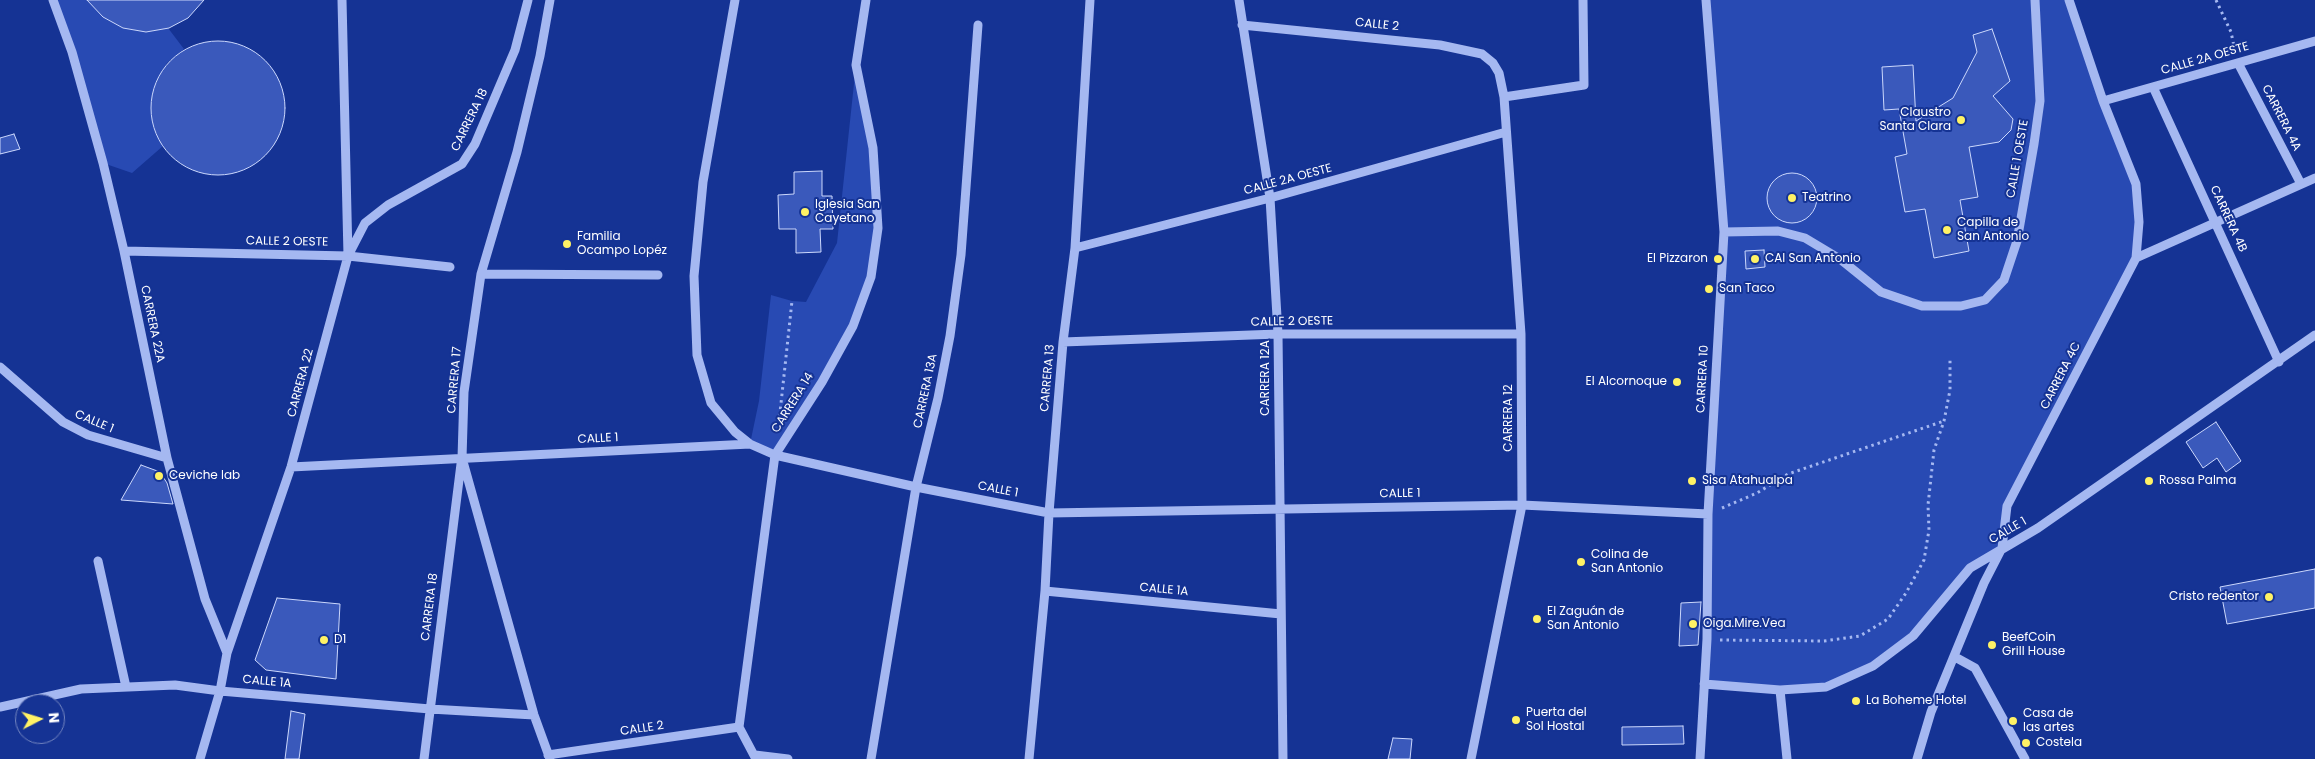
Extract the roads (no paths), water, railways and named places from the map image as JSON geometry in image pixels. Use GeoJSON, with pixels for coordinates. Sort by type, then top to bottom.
{"type":"FeatureCollection","features":[{"type":"Feature","properties":{"kind":"street","name":"CARRERA 22A"},"geometry":{"type":"LineString","coordinates":[[53,0],[72,52],[124,251],[167,458],[205,599],[227,653]]}},
{"type":"Feature","properties":{"kind":"street","name":"CARRERA 22"},"geometry":{"type":"LineString","coordinates":[[200,759],[220,691],[227,653],[291,467],[348,256],[342,0]]}},
{"type":"Feature","properties":{"kind":"street","name":"CARRERA 18"},"geometry":{"type":"LineString","coordinates":[[348,256],[365,223],[388,205],[462,164],[475,144],[515,50],[528,0]]}},
{"type":"Feature","properties":{"kind":"street","name":"CARRERA 17"},"geometry":{"type":"LineString","coordinates":[[549,757],[534,715],[462,458],[464,392],[480,274],[517,152],[540,56],[550,0]]}},
{"type":"Feature","properties":{"kind":"street"},"geometry":{"type":"LineString","coordinates":[[735,0],[703,182],[694,276],[698,355],[712,402],[735,432],[750,444]]}},
{"type":"Feature","properties":{"kind":"street","name":"CARRERA 14"},"geometry":{"type":"LineString","coordinates":[[739,727],[775,455],[822,382],[848,334],[871,277],[878,228],[874,148],[856,65],[866,0]]}},
{"type":"Feature","properties":{"kind":"street","name":"CARRERA 13"},"geometry":{"type":"LineString","coordinates":[[1029,759],[1045,591],[1049,513],[1063,342],[1075,248],[1090,0]]}},
{"type":"Feature","properties":{"kind":"street","name":"CARRERA 12A"},"geometry":{"type":"LineString","coordinates":[[1239,0],[1270,198],[1278,334],[1283,759]]}},
{"type":"Feature","properties":{"kind":"street"},"geometry":{"type":"LineString","coordinates":[[1504,97],[1584,85],[1583,0]]}},
{"type":"Feature","properties":{"kind":"street","name":"CARRERA 10"},"geometry":{"type":"LineString","coordinates":[[1700,759],[1707,639],[1708,514],[1724,232],[1706,0]]}},
{"type":"Feature","properties":{"kind":"street","name":"CALLE 1 OESTE"},"geometry":{"type":"LineString","coordinates":[[1724,232],[1778,231],[1804,238],[1840,259],[1880,292],[1922,306],[1961,306],[1985,300],[2004,280],[2016,242],[2034,144],[2040,101],[2035,0]]}},
{"type":"Feature","properties":{"kind":"street","name":"CARRERA 4C"},"geometry":{"type":"LineString","coordinates":[[1918,759],[1930,712],[1984,583],[2002,548],[2007,506],[2136,258],[2139,222],[2136,184],[2102,101],[2069,0]]}},
{"type":"Feature","properties":{"kind":"street","name":"CALLE 2"},"geometry":{"type":"LineString","coordinates":[[1242,25],[1440,45],[1482,54],[1493,63],[1499,73]]}},
{"type":"Feature","properties":{"kind":"street","name":"CARRERA 13A"},"geometry":{"type":"LineString","coordinates":[[871,759],[916,487],[938,398],[950,336],[961,255],[978,26]]}},
{"type":"Feature","properties":{"kind":"street","name":"CALLE 2A OESTE"},"geometry":{"type":"LineString","coordinates":[[2102,101],[2315,42]]}},
{"type":"Feature","properties":{"kind":"street","name":"CARRERA 4A"},"geometry":{"type":"LineString","coordinates":[[2238,63],[2301,184]]}},
{"type":"Feature","properties":{"kind":"street","name":"CARRERA 12"},"geometry":{"type":"LineString","coordinates":[[1472,759],[1522,506],[1521,334],[1504,97],[1499,73]]}},
{"type":"Feature","properties":{"kind":"street","name":"CARRERA 4B"},"geometry":{"type":"LineString","coordinates":[[2153,87],[2279,362]]}},
{"type":"Feature","properties":{"kind":"street","name":"CALLE 2A OESTE"},"geometry":{"type":"LineString","coordinates":[[1075,248],[1270,198],[1506,132]]}},
{"type":"Feature","properties":{"kind":"street"},"geometry":{"type":"LineString","coordinates":[[2136,258],[2315,178]]}},
{"type":"Feature","properties":{"kind":"street","name":"CALLE 2 OESTE"},"geometry":{"type":"LineString","coordinates":[[124,251],[348,256],[450,267]]}},
{"type":"Feature","properties":{"kind":"street"},"geometry":{"type":"LineString","coordinates":[[480,274],[658,275]]}},
{"type":"Feature","properties":{"kind":"street","name":"CALLE 2 OESTE"},"geometry":{"type":"LineString","coordinates":[[1063,342],[1278,334],[1521,334]]}},
{"type":"Feature","properties":{"kind":"street","name":"CALLE 1"},"geometry":{"type":"LineString","coordinates":[[1704,684],[1780,690],[1826,687],[1873,666],[1913,636],[1970,568],[2038,528],[2279,362],[2315,335]]}},
{"type":"Feature","properties":{"kind":"street","name":"CALLE 1"},"geometry":{"type":"LineString","coordinates":[[0,367],[64,422],[88,435],[167,458]]}},
{"type":"Feature","properties":{"kind":"street","name":"CALLE 1"},"geometry":{"type":"LineString","coordinates":[[291,467],[750,444],[775,455],[916,487],[1049,513],[1279,508],[1522,506],[1708,514]]}},
{"type":"Feature","properties":{"kind":"street","name":"CARRERA 18"},"geometry":{"type":"LineString","coordinates":[[424,759],[462,458]]}},
{"type":"Feature","properties":{"kind":"street"},"geometry":{"type":"LineString","coordinates":[[98,561],[126,687]]}},
{"type":"Feature","properties":{"kind":"street","name":"CALLE 1A"},"geometry":{"type":"LineString","coordinates":[[1045,591],[1281,614]]}},
{"type":"Feature","properties":{"kind":"street"},"geometry":{"type":"LineString","coordinates":[[1954,657],[1974,668],[2025,759]]}},
{"type":"Feature","properties":{"kind":"street","name":"CALLE 1A"},"geometry":{"type":"LineString","coordinates":[[0,707],[81,689],[175,685],[220,691],[430,709],[534,715]]}},
{"type":"Feature","properties":{"kind":"street"},"geometry":{"type":"LineString","coordinates":[[1780,690],[1787,759]]}},
{"type":"Feature","properties":{"kind":"street"},"geometry":{"type":"LineString","coordinates":[[739,727],[755,757],[788,759]]}},
{"type":"Feature","properties":{"kind":"street","name":"CALLE 2"},"geometry":{"type":"LineString","coordinates":[[549,757],[739,727]]}},
{"type":"Feature","properties":{"kind":"place","name":"Claustro Santa Clara"},"geometry":{"type":"Point","coordinates":[1961,120]}},
{"type":"Feature","properties":{"kind":"place","name":"Teatrino"},"geometry":{"type":"Point","coordinates":[1792,198]}},
{"type":"Feature","properties":{"kind":"place","name":"Iglesia San Cayetano"},"geometry":{"type":"Point","coordinates":[805,212]}},
{"type":"Feature","properties":{"kind":"place","name":"Capilla de San Antonio"},"geometry":{"type":"Point","coordinates":[1947,230]}},
{"type":"Feature","properties":{"kind":"place","name":"Familia Ocampo Lopéz"},"geometry":{"type":"Point","coordinates":[567,244]}},
{"type":"Feature","properties":{"kind":"place","name":"El Pizzaron"},"geometry":{"type":"Point","coordinates":[1718,259]}},
{"type":"Feature","properties":{"kind":"place","name":"CAI San Antonio"},"geometry":{"type":"Point","coordinates":[1755,259]}},
{"type":"Feature","properties":{"kind":"place","name":"San Taco"},"geometry":{"type":"Point","coordinates":[1709,289]}},
{"type":"Feature","properties":{"kind":"place","name":"El Alcornoque"},"geometry":{"type":"Point","coordinates":[1677,382]}},
{"type":"Feature","properties":{"kind":"place","name":"Ceviche lab"},"geometry":{"type":"Point","coordinates":[159,476]}},
{"type":"Feature","properties":{"kind":"place","name":"Sisa Atahualpa"},"geometry":{"type":"Point","coordinates":[1692,481]}},
{"type":"Feature","properties":{"kind":"place","name":"Rossa Palma"},"geometry":{"type":"Point","coordinates":[2149,481]}},
{"type":"Feature","properties":{"kind":"place","name":"Colina de San Antonio"},"geometry":{"type":"Point","coordinates":[1581,562]}},
{"type":"Feature","properties":{"kind":"place","name":"Cristo redentor"},"geometry":{"type":"Point","coordinates":[2269,597]}},
{"type":"Feature","properties":{"kind":"place","name":"El Zaguán de San Antonio"},"geometry":{"type":"Point","coordinates":[1537,619]}},
{"type":"Feature","properties":{"kind":"place","name":"Oiga.Mire.Vea"},"geometry":{"type":"Point","coordinates":[1693,624]}},
{"type":"Feature","properties":{"kind":"place","name":"D1"},"geometry":{"type":"Point","coordinates":[324,640]}},
{"type":"Feature","properties":{"kind":"place","name":"BeefCoin Grill House"},"geometry":{"type":"Point","coordinates":[1992,645]}},
{"type":"Feature","properties":{"kind":"place","name":"La Boheme Hotel"},"geometry":{"type":"Point","coordinates":[1856,701]}},
{"type":"Feature","properties":{"kind":"place","name":"Puerta del Sol Hostal"},"geometry":{"type":"Point","coordinates":[1516,720]}},
{"type":"Feature","properties":{"kind":"place","name":"Casa de las artes"},"geometry":{"type":"Point","coordinates":[2013,721]}},
{"type":"Feature","properties":{"kind":"place","name":"Costela"},"geometry":{"type":"Point","coordinates":[2026,743]}}]}
